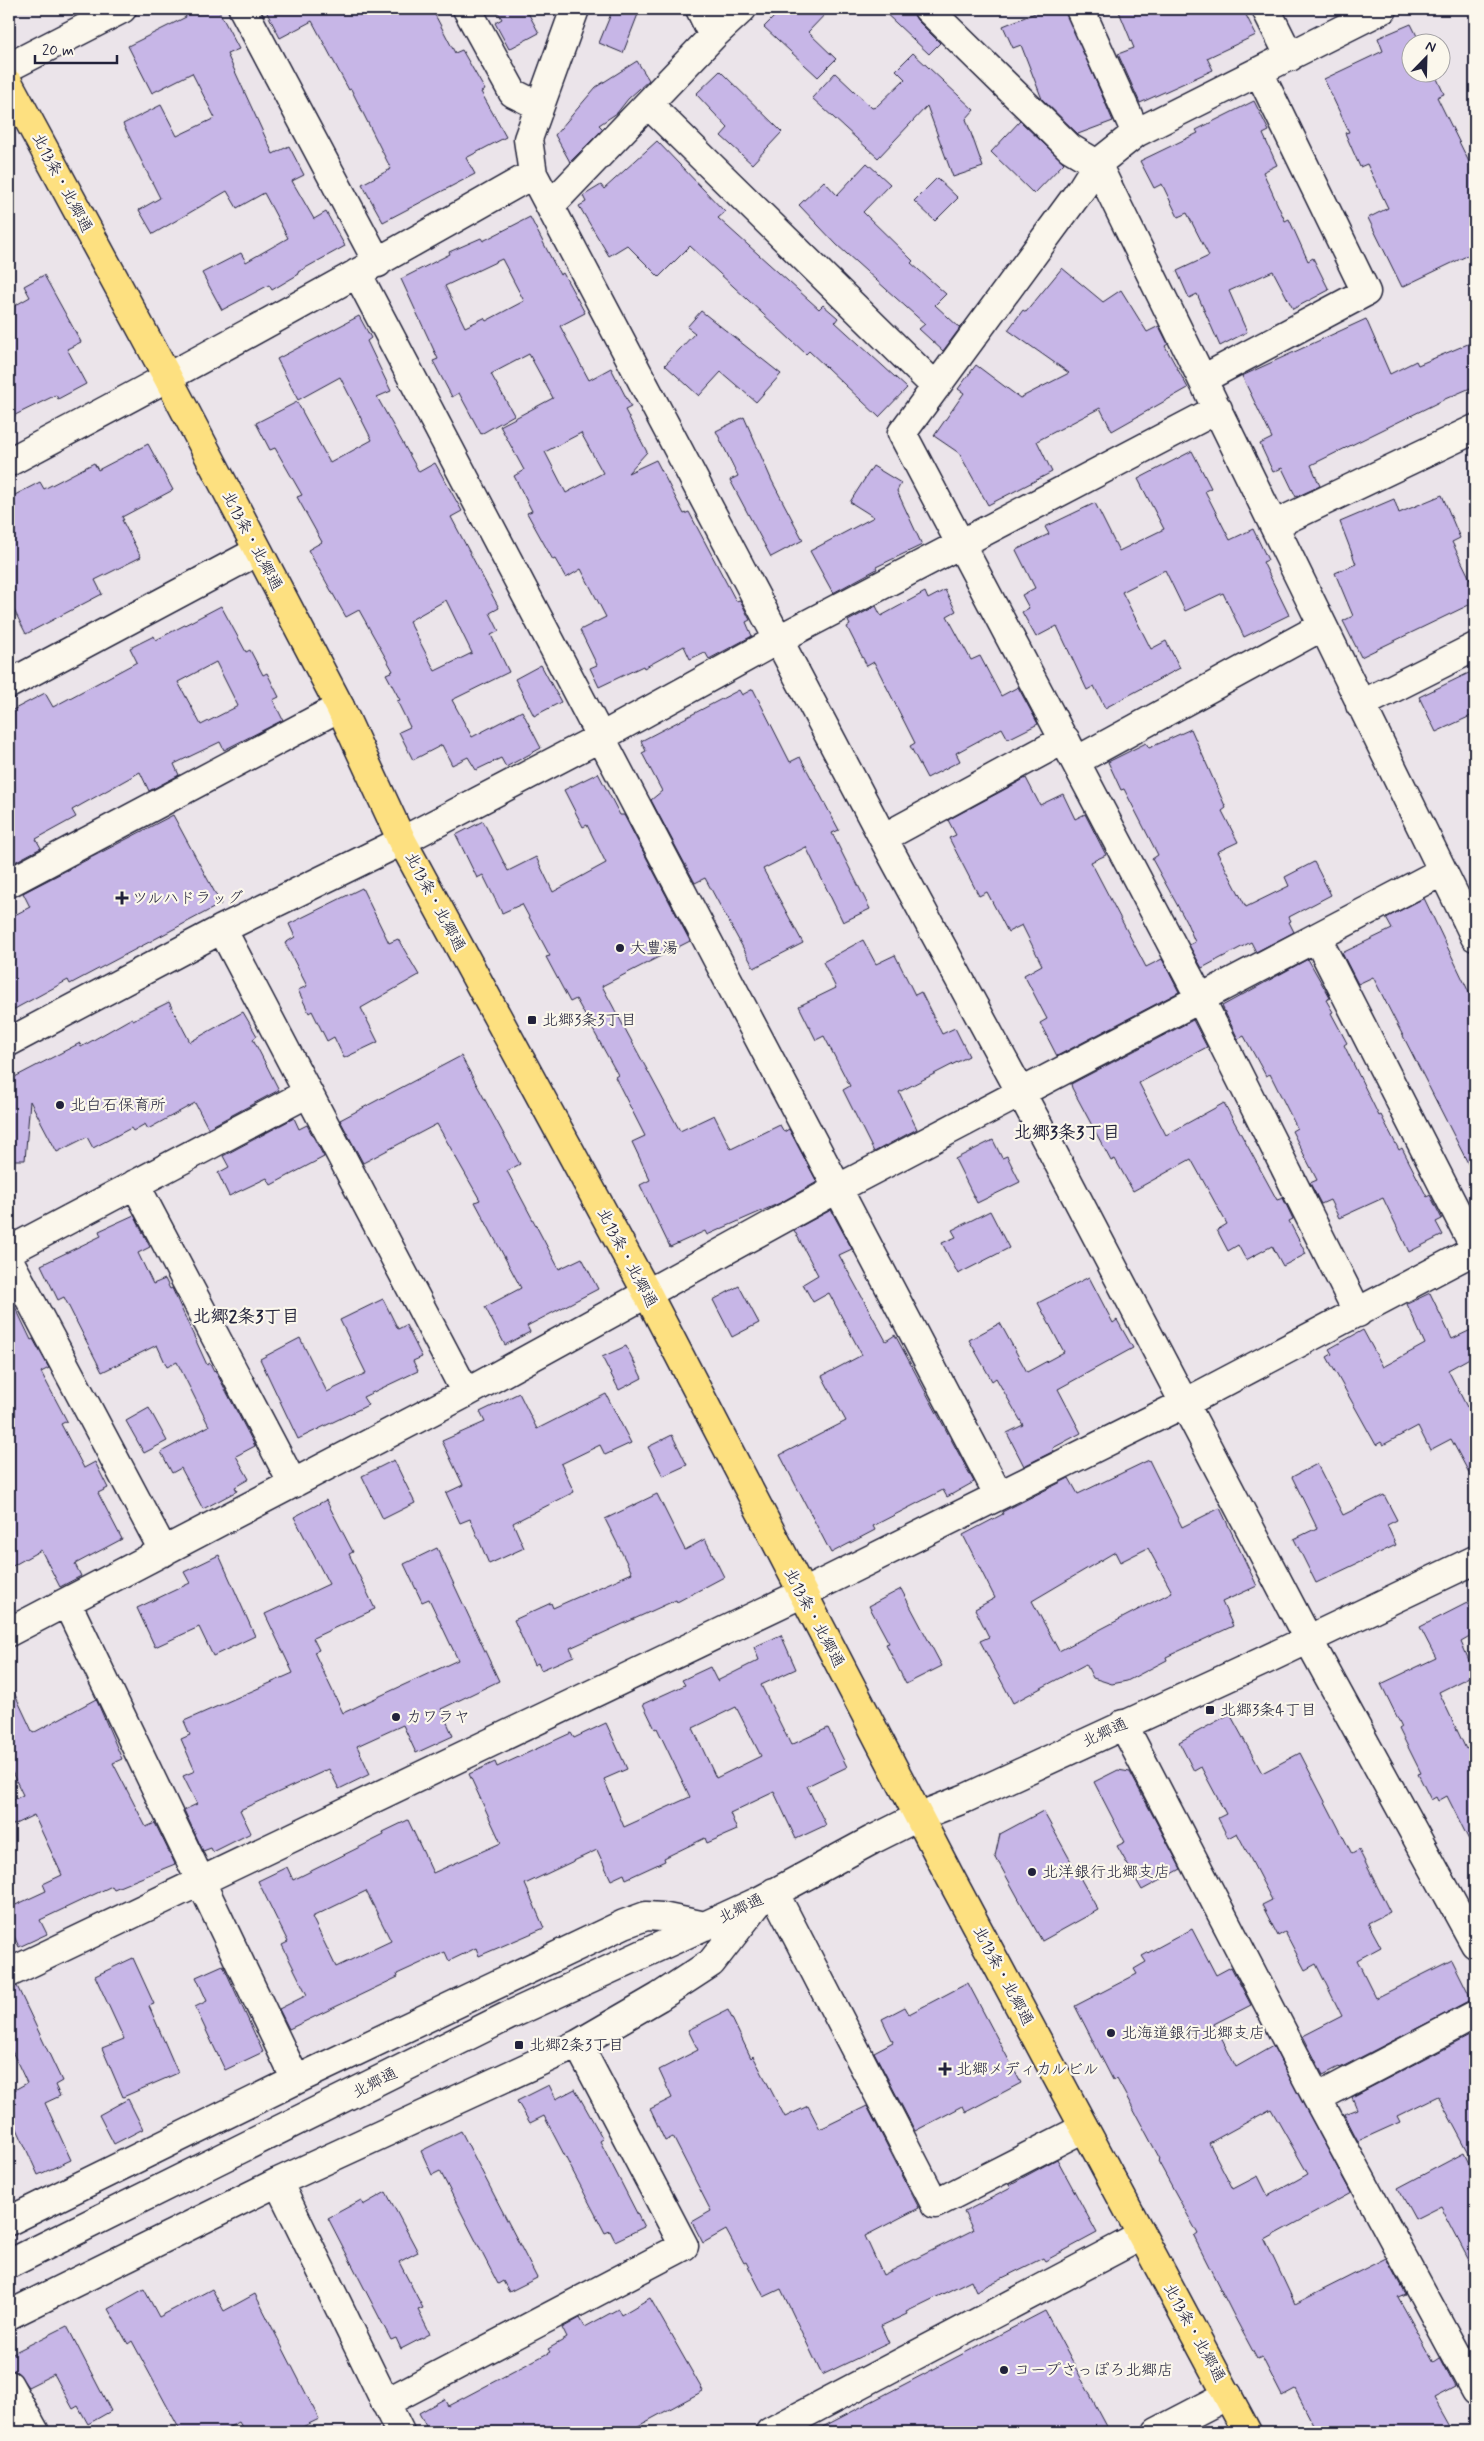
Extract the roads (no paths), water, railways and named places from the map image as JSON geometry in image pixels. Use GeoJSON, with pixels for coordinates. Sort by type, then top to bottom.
{"type":"FeatureCollection","features":[{"type":"Feature","properties":{"kind":"main road","name":"北13条・北郷通"},"geometry":{"type":"LineString","coordinates":[[9,84],[168,378],[340,707],[402,841],[647,1294],[801,1594],[1247,2432]]}},
{"type":"Feature","properties":{"kind":"street"},"geometry":{"type":"LineString","coordinates":[[9,67],[122,9]]}},
{"type":"Feature","properties":{"kind":"street"},"geometry":{"type":"LineString","coordinates":[[243,9],[368,268],[601,737],[998,1494]]}},
{"type":"Feature","properties":{"kind":"street"},"geometry":{"type":"LineString","coordinates":[[467,9],[513,93],[540,106]]}},
{"type":"Feature","properties":{"kind":"street"},"geometry":{"type":"LineString","coordinates":[[575,9],[528,139],[533,174],[883,838],[1021,1092],[1308,1639],[1475,1944]]}},
{"type":"Feature","properties":{"kind":"street"},"geometry":{"type":"LineString","coordinates":[[700,9],[713,36]]}},
{"type":"Feature","properties":{"kind":"street"},"geometry":{"type":"LineString","coordinates":[[550,206],[649,105],[713,36],[742,9]]}},
{"type":"Feature","properties":{"kind":"street"},"geometry":{"type":"LineString","coordinates":[[928,9],[1070,148],[1097,164],[1204,380],[1360,705],[1458,883],[1475,936]]}},
{"type":"Feature","properties":{"kind":"street"},"geometry":{"type":"LineString","coordinates":[[1080,9],[1136,133]]}},
{"type":"Feature","properties":{"kind":"street"},"geometry":{"type":"LineString","coordinates":[[1266,9],[1290,57]]}},
{"type":"Feature","properties":{"kind":"street"},"geometry":{"type":"LineString","coordinates":[[1358,1313],[1200,998],[902,433],[1082,188],[1097,164],[1136,133],[1383,9]]}},
{"type":"Feature","properties":{"kind":"street"},"geometry":{"type":"LineString","coordinates":[[1204,380],[1366,292],[1259,72]]}},
{"type":"Feature","properties":{"kind":"street"},"geometry":{"type":"LineString","coordinates":[[649,105],[936,387]]}},
{"type":"Feature","properties":{"kind":"street"},"geometry":{"type":"LineString","coordinates":[[9,462],[168,378],[368,268],[533,174]]}},
{"type":"Feature","properties":{"kind":"street"},"geometry":{"type":"LineString","coordinates":[[9,1042],[222,929],[402,841],[601,737],[778,639],[1218,409]]}},
{"type":"Feature","properties":{"kind":"street"},"geometry":{"type":"LineString","coordinates":[[1274,525],[1475,429]]}},
{"type":"Feature","properties":{"kind":"street"},"geometry":{"type":"LineString","coordinates":[[9,684],[258,551]]}},
{"type":"Feature","properties":{"kind":"street"},"geometry":{"type":"LineString","coordinates":[[1065,739],[1076,761],[1322,626]]}},
{"type":"Feature","properties":{"kind":"street"},"geometry":{"type":"LineString","coordinates":[[1360,705],[1475,647]]}},
{"type":"Feature","properties":{"kind":"street"},"geometry":{"type":"LineString","coordinates":[[9,883],[340,707]]}},
{"type":"Feature","properties":{"kind":"street"},"geometry":{"type":"LineString","coordinates":[[883,838],[1065,739]]}},
{"type":"Feature","properties":{"kind":"street"},"geometry":{"type":"LineString","coordinates":[[12,1623],[67,1603],[466,1394],[837,1189],[1317,938],[1458,883]]}},
{"type":"Feature","properties":{"kind":"street"},"geometry":{"type":"LineString","coordinates":[[222,929],[466,1394]]}},
{"type":"Feature","properties":{"kind":"street"},"geometry":{"type":"LineString","coordinates":[[9,1973],[801,1594],[998,1494],[1185,1403],[1358,1313],[1475,1249],[1317,938]]}},
{"type":"Feature","properties":{"kind":"street"},"geometry":{"type":"LineString","coordinates":[[9,1251],[308,1093]]}},
{"type":"Feature","properties":{"kind":"street"},"geometry":{"type":"LineString","coordinates":[[135,1184],[293,1484]]}},
{"type":"Feature","properties":{"kind":"street"},"geometry":{"type":"LineString","coordinates":[[9,1260],[164,1552]]}},
{"type":"Feature","properties":{"kind":"street","name":"北郷通"},"geometry":{"type":"LineString","coordinates":[[9,2264],[510,2015],[767,1896],[920,1816],[966,1798],[1475,1560]]}},
{"type":"Feature","properties":{"kind":"street"},"geometry":{"type":"LineString","coordinates":[[67,1603],[296,2080]]}},
{"type":"Feature","properties":{"kind":"street"},"geometry":{"type":"LineString","coordinates":[[1123,1724],[1317,2098],[1475,2390]]}},
{"type":"Feature","properties":{"kind":"street"},"geometry":{"type":"LineString","coordinates":[[9,2315],[278,2182],[578,2044],[711,1964],[767,1896],[935,2204],[1084,2128]]}},
{"type":"Feature","properties":{"kind":"street"},"geometry":{"type":"LineString","coordinates":[[9,2221],[296,2080],[624,1924],[646,1916],[662,1917],[705,1926]]}},
{"type":"Feature","properties":{"kind":"street"},"geometry":{"type":"LineString","coordinates":[[1317,2098],[1475,2015]]}},
{"type":"Feature","properties":{"kind":"street"},"geometry":{"type":"LineString","coordinates":[[385,2403],[684,2246],[578,2044]]}},
{"type":"Feature","properties":{"kind":"street"},"geometry":{"type":"LineString","coordinates":[[278,2182],[400,2432]]}},
{"type":"Feature","properties":{"kind":"street"},"geometry":{"type":"LineString","coordinates":[[778,2430],[1141,2236]]}},
{"type":"Feature","properties":{"kind":"street"},"geometry":{"type":"LineString","coordinates":[[9,2386],[35,2432]]}},
{"type":"Feature","properties":{"kind":"street"},"geometry":{"type":"LineString","coordinates":[[1157,2432],[1228,2395]]}},
{"type":"Feature","properties":{"kind":"place","name":"ツルハドラッグ"},"geometry":{"type":"Point","coordinates":[122,898]}},
{"type":"Feature","properties":{"kind":"place","name":"大豊湯"},"geometry":{"type":"Point","coordinates":[620,948]}},
{"type":"Feature","properties":{"kind":"place","name":"北郷3条3丁目"},"geometry":{"type":"Point","coordinates":[532,1020]}},
{"type":"Feature","properties":{"kind":"place","name":"北白石保育所"},"geometry":{"type":"Point","coordinates":[60,1105]}},
{"type":"Feature","properties":{"kind":"place","name":"北郷3条4丁目"},"geometry":{"type":"Point","coordinates":[1210,1710]}},
{"type":"Feature","properties":{"kind":"place","name":"カワラヤ"},"geometry":{"type":"Point","coordinates":[396,1717]}},
{"type":"Feature","properties":{"kind":"place","name":"北洋銀行北郷支店"},"geometry":{"type":"Point","coordinates":[1032,1872]}},
{"type":"Feature","properties":{"kind":"place","name":"北海道銀行北郷支店"},"geometry":{"type":"Point","coordinates":[1111,2033]}},
{"type":"Feature","properties":{"kind":"place","name":"北郷2条3丁目"},"geometry":{"type":"Point","coordinates":[519,2045]}},
{"type":"Feature","properties":{"kind":"place","name":"北郷メディカルビル"},"geometry":{"type":"Point","coordinates":[945,2069]}},
{"type":"Feature","properties":{"kind":"place","name":"コープさっぽろ北郷店"},"geometry":{"type":"Point","coordinates":[1004,2370]}},
{"type":"Feature","properties":{"kind":"district","name":"北郷3条3丁目"},"geometry":{"type":"Point","coordinates":[1067,1133]}},
{"type":"Feature","properties":{"kind":"district","name":"北郷2条3丁目"},"geometry":{"type":"Point","coordinates":[246,1317]}}]}
